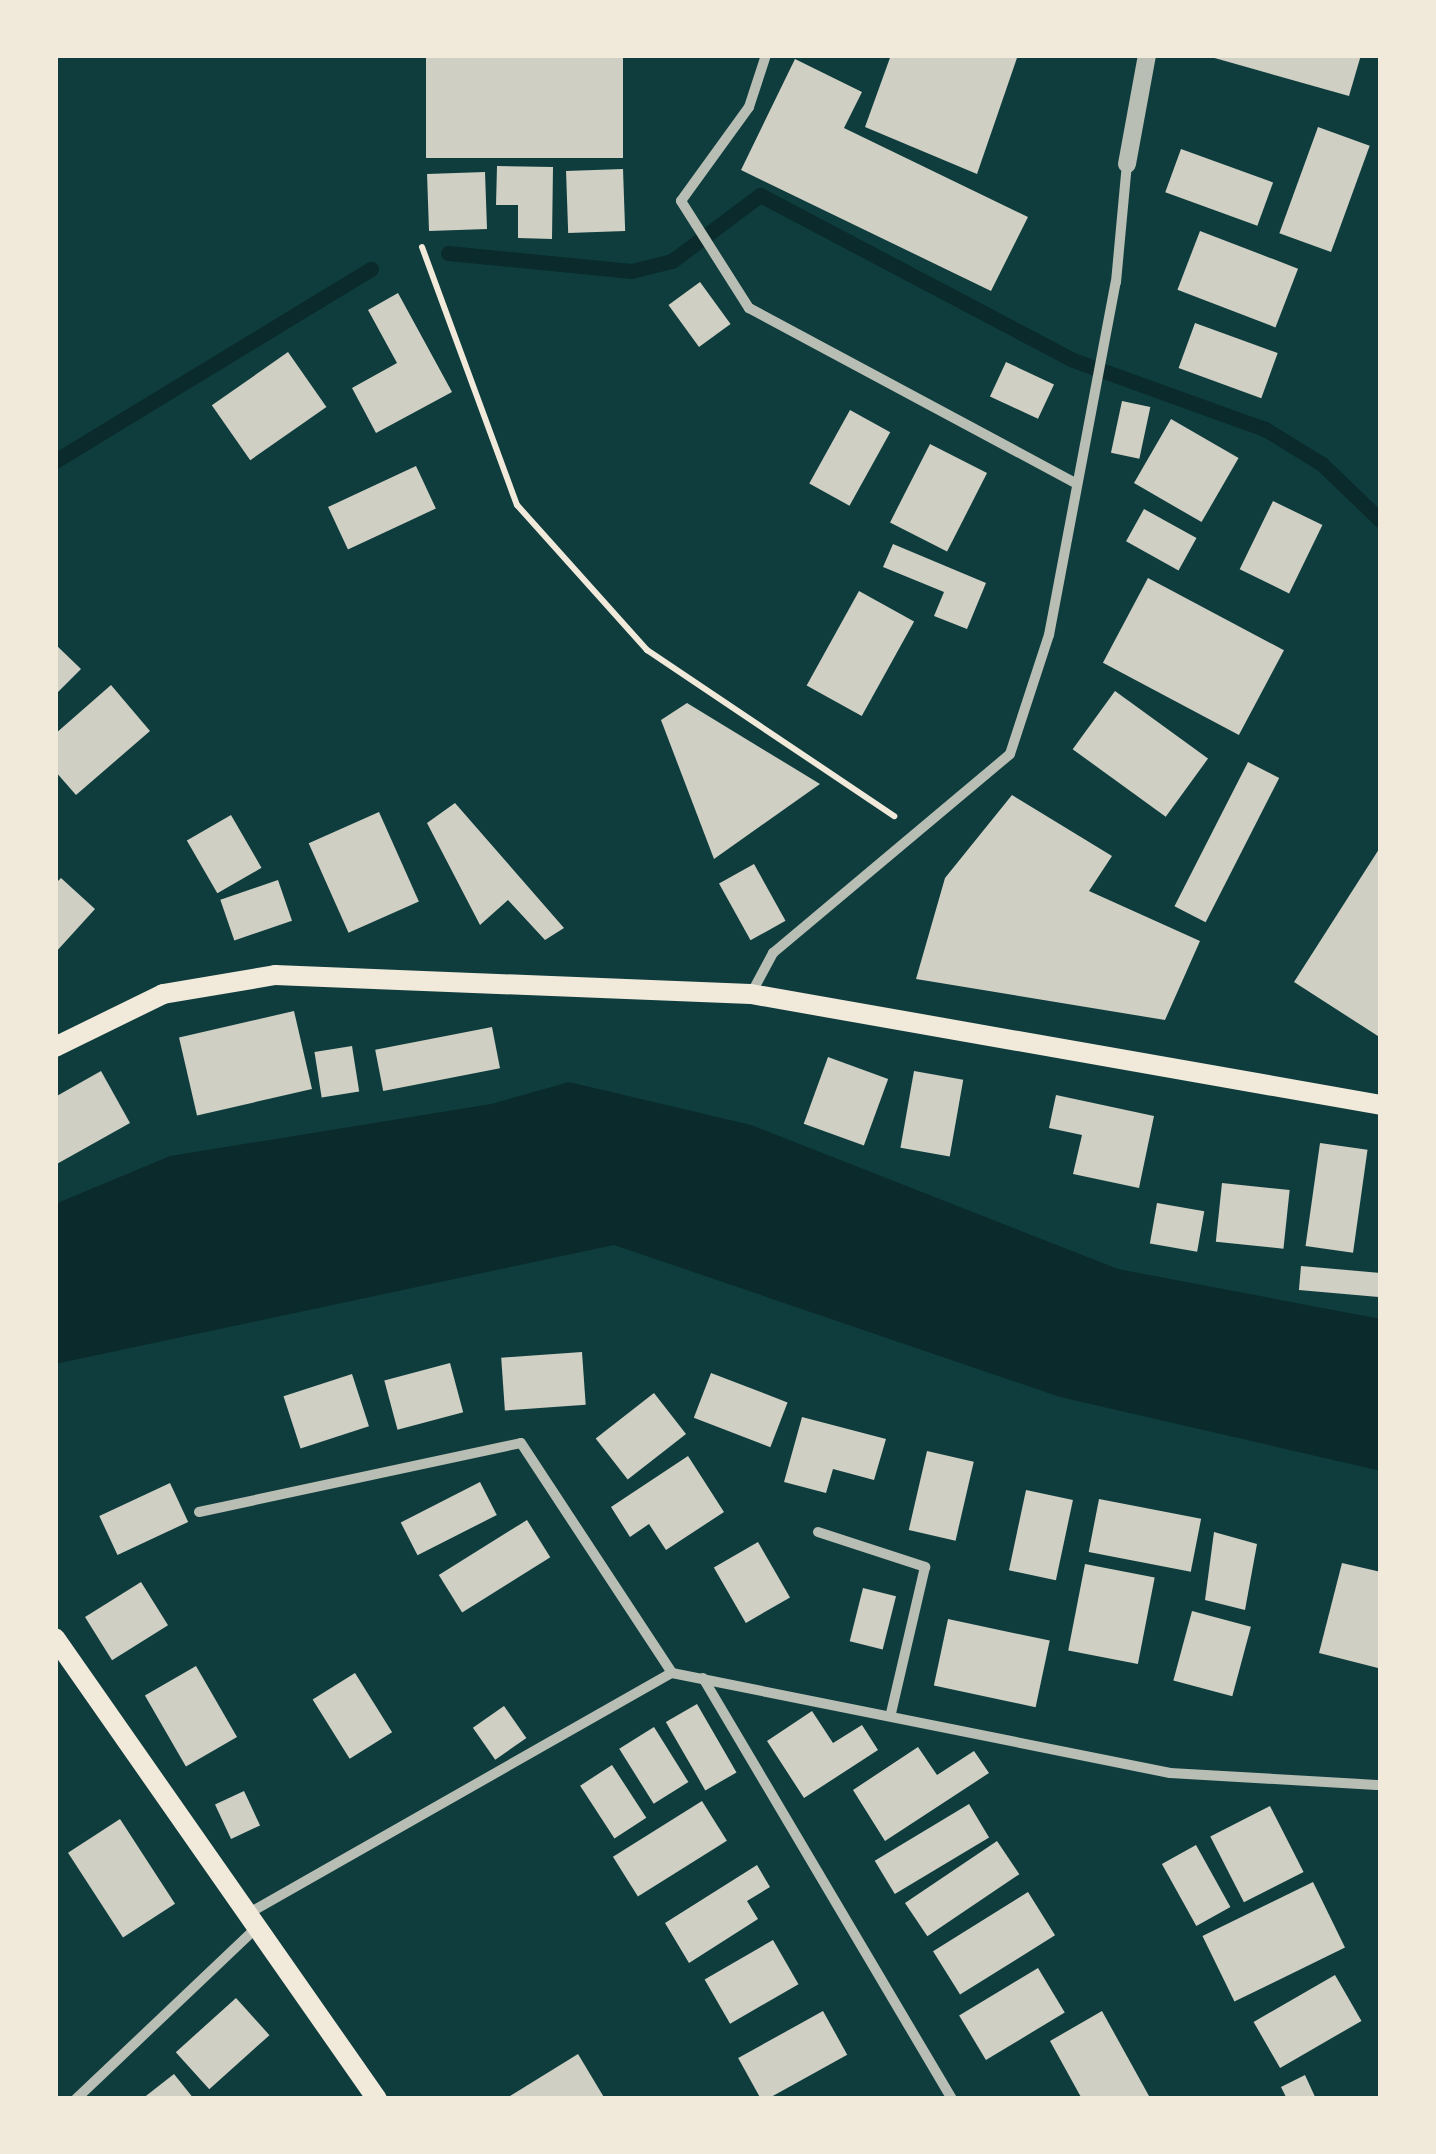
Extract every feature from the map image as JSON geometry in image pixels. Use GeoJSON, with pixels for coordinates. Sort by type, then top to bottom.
{"type":"FeatureCollection","features":[{"type":"Feature","properties":{"kind":"main road"},"geometry":{"type":"LineString","coordinates":[[55,1046],[163,994],[274,975],[752,994],[1381,1105]]}},
{"type":"Feature","properties":{"kind":"main road"},"geometry":{"type":"LineString","coordinates":[[55,1638],[377,2099]]}},
{"type":"Feature","properties":{"kind":"street"},"geometry":{"type":"LineString","coordinates":[[766,55],[749,107],[681,201],[712,254],[769,323],[1076,483]]}},
{"type":"Feature","properties":{"kind":"street"},"geometry":{"type":"LineString","coordinates":[[752,994],[772,953],[1010,754],[1049,635],[1099,362],[1126,164],[1147,55]]}},
{"type":"Feature","properties":{"kind":"street"},"geometry":{"type":"LineString","coordinates":[[199,1512],[521,1443],[672,1673]]}},
{"type":"Feature","properties":{"kind":"street"},"geometry":{"type":"LineString","coordinates":[[818,1532],[924,1567],[891,1714]]}},
{"type":"Feature","properties":{"kind":"street"},"geometry":{"type":"LineString","coordinates":[[76,2099],[253,1920],[672,1673],[1170,1773],[1381,1785]]}},
{"type":"Feature","properties":{"kind":"street"},"geometry":{"type":"LineString","coordinates":[[703,1678],[952,2099]]}},
{"type":"Feature","properties":{"kind":"path"},"geometry":{"type":"LineString","coordinates":[[422,247],[517,505],[647,650],[920,833]]}},
{"type":"Feature","properties":{"kind":"water"},"geometry":{"type":"Polygon","coordinates":[[[569,1082],[751,1125],[1118,1269],[1381,1319],[1381,1471],[1060,1397],[614,1245],[55,1364],[55,1204],[170,1156],[491,1104],[569,1082]]]}},
{"type":"Feature","properties":{"kind":"building"},"geometry":{"type":"Polygon","coordinates":[[[426,55],[623,55],[623,158],[426,158],[426,55]]]}},
{"type":"Feature","properties":{"kind":"building"},"geometry":{"type":"Polygon","coordinates":[[[891,55],[1018,55],[977,174],[865,127],[891,55]]]}},
{"type":"Feature","properties":{"kind":"building"},"geometry":{"type":"Polygon","coordinates":[[[1204,55],[1361,55],[1349,96],[1204,55]]]}},
{"type":"Feature","properties":{"kind":"building"},"geometry":{"type":"Polygon","coordinates":[[[795,59],[862,92],[844,128],[1028,217],[991,291],[741,170],[795,59]]]}},
{"type":"Feature","properties":{"kind":"building"},"geometry":{"type":"Polygon","coordinates":[[[1318,127],[1370,146],[1331,252],[1279,233],[1318,127]]]}},
{"type":"Feature","properties":{"kind":"building"},"geometry":{"type":"Polygon","coordinates":[[[1181,149],[1273,183],[1257,226],[1165,192],[1181,149]]]}},
{"type":"Feature","properties":{"kind":"building"},"geometry":{"type":"Polygon","coordinates":[[[497,166],[553,167],[552,239],[518,238],[518,205],[496,205],[497,166]]]}},
{"type":"Feature","properties":{"kind":"building"},"geometry":{"type":"Polygon","coordinates":[[[623,169],[625,231],[568,233],[566,171],[623,169]]]}},
{"type":"Feature","properties":{"kind":"building"},"geometry":{"type":"Polygon","coordinates":[[[485,172],[487,229],[429,231],[427,174],[485,172]]]}},
{"type":"Feature","properties":{"kind":"building"},"geometry":{"type":"Polygon","coordinates":[[[1200,231],[1298,269],[1275,327],[1177,290],[1200,231]]]}},
{"type":"Feature","properties":{"kind":"building"},"geometry":{"type":"Polygon","coordinates":[[[700,282],[731,324],[699,347],[668,305],[700,282]]]}},
{"type":"Feature","properties":{"kind":"building"},"geometry":{"type":"Polygon","coordinates":[[[398,293],[452,392],[376,433],[352,388],[397,363],[368,310],[398,293]]]}},
{"type":"Feature","properties":{"kind":"building"},"geometry":{"type":"Polygon","coordinates":[[[1195,323],[1278,353],[1261,398],[1179,368],[1195,323]]]}},
{"type":"Feature","properties":{"kind":"building"},"geometry":{"type":"Polygon","coordinates":[[[288,352],[326,407],[250,460],[212,405],[288,352]]]}},
{"type":"Feature","properties":{"kind":"building"},"geometry":{"type":"Polygon","coordinates":[[[1006,362],[1054,384],[1038,419],[990,396],[1006,362]]]}},
{"type":"Feature","properties":{"kind":"building"},"geometry":{"type":"Polygon","coordinates":[[[1122,401],[1150,407],[1139,459],[1111,453],[1122,401]]]}},
{"type":"Feature","properties":{"kind":"building"},"geometry":{"type":"Polygon","coordinates":[[[850,410],[890,432],[850,506],[809,483],[850,410]]]}},
{"type":"Feature","properties":{"kind":"building"},"geometry":{"type":"Polygon","coordinates":[[[1171,419],[1239,458],[1202,522],[1134,483],[1171,419]]]}},
{"type":"Feature","properties":{"kind":"building"},"geometry":{"type":"Polygon","coordinates":[[[930,444],[987,473],[947,551],[890,522],[930,444]]]}},
{"type":"Feature","properties":{"kind":"building"},"geometry":{"type":"Polygon","coordinates":[[[416,466],[436,509],[348,550],[328,507],[416,466]]]}},
{"type":"Feature","properties":{"kind":"building"},"geometry":{"type":"Polygon","coordinates":[[[1273,501],[1322,525],[1289,593],[1240,569],[1273,501]]]}},
{"type":"Feature","properties":{"kind":"building"},"geometry":{"type":"Polygon","coordinates":[[[1144,509],[1196,538],[1179,570],[1126,541],[1144,509]]]}},
{"type":"Feature","properties":{"kind":"building"},"geometry":{"type":"Polygon","coordinates":[[[893,544],[986,583],[967,629],[934,616],[944,592],[883,567],[893,544]]]}},
{"type":"Feature","properties":{"kind":"building"},"geometry":{"type":"Polygon","coordinates":[[[1148,578],[1284,650],[1239,735],[1103,663],[1148,578]]]}},
{"type":"Feature","properties":{"kind":"building"},"geometry":{"type":"Polygon","coordinates":[[[859,591],[914,622],[862,716],[807,685],[859,591]]]}},
{"type":"Feature","properties":{"kind":"building"},"geometry":{"type":"Polygon","coordinates":[[[55,644],[81,669],[55,695],[55,644]]]}},
{"type":"Feature","properties":{"kind":"building"},"geometry":{"type":"Polygon","coordinates":[[[111,685],[150,731],[76,795],[55,771],[55,734],[111,685]]]}},
{"type":"Feature","properties":{"kind":"building"},"geometry":{"type":"Polygon","coordinates":[[[1115,691],[1208,759],[1166,817],[1073,749],[1115,691]]]}},
{"type":"Feature","properties":{"kind":"building"},"geometry":{"type":"Polygon","coordinates":[[[687,703],[820,784],[714,859],[661,720],[687,703]]]}},
{"type":"Feature","properties":{"kind":"building"},"geometry":{"type":"Polygon","coordinates":[[[1248,762],[1279,778],[1206,922],[1174,906],[1248,762]]]}},
{"type":"Feature","properties":{"kind":"building"},"geometry":{"type":"Polygon","coordinates":[[[1012,795],[1112,856],[1089,891],[1200,941],[1165,1020],[916,979],[945,878],[1012,795]]]}},
{"type":"Feature","properties":{"kind":"building"},"geometry":{"type":"Polygon","coordinates":[[[455,803],[564,928],[545,940],[508,900],[480,925],[427,823],[455,803]]]}},
{"type":"Feature","properties":{"kind":"building"},"geometry":{"type":"Polygon","coordinates":[[[379,812],[419,902],[349,933],[309,843],[379,812]]]}},
{"type":"Feature","properties":{"kind":"building"},"geometry":{"type":"Polygon","coordinates":[[[231,815],[262,868],[217,893],[187,840],[231,815]]]}},
{"type":"Feature","properties":{"kind":"building"},"geometry":{"type":"Polygon","coordinates":[[[1381,846],[1381,1038],[1294,982],[1381,846]]]}},
{"type":"Feature","properties":{"kind":"building"},"geometry":{"type":"Polygon","coordinates":[[[754,864],[786,921],[751,940],[719,883],[754,864]]]}},
{"type":"Feature","properties":{"kind":"building"},"geometry":{"type":"Polygon","coordinates":[[[61,878],[95,909],[55,953],[55,884],[61,878]]]}},
{"type":"Feature","properties":{"kind":"building"},"geometry":{"type":"Polygon","coordinates":[[[278,880],[292,921],[234,941],[220,900],[278,880]]]}},
{"type":"Feature","properties":{"kind":"building"},"geometry":{"type":"Polygon","coordinates":[[[294,1011],[312,1089],[197,1115],[179,1038],[294,1011]]]}},
{"type":"Feature","properties":{"kind":"building"},"geometry":{"type":"Polygon","coordinates":[[[492,1027],[500,1068],[383,1091],[375,1050],[492,1027]]]}},
{"type":"Feature","properties":{"kind":"building"},"geometry":{"type":"Polygon","coordinates":[[[352,1046],[359,1091],[322,1097],[314,1052],[352,1046]]]}},
{"type":"Feature","properties":{"kind":"building"},"geometry":{"type":"Polygon","coordinates":[[[828,1057],[888,1079],[864,1146],[804,1124],[828,1057]]]}},
{"type":"Feature","properties":{"kind":"building"},"geometry":{"type":"Polygon","coordinates":[[[101,1071],[130,1123],[55,1165],[55,1097],[101,1071]]]}},
{"type":"Feature","properties":{"kind":"building"},"geometry":{"type":"Polygon","coordinates":[[[914,1071],[963,1080],[950,1156],[900,1148],[914,1071]]]}},
{"type":"Feature","properties":{"kind":"building"},"geometry":{"type":"Polygon","coordinates":[[[1056,1095],[1154,1116],[1139,1188],[1073,1174],[1082,1135],[1049,1128],[1056,1095]]]}},
{"type":"Feature","properties":{"kind":"building"},"geometry":{"type":"Polygon","coordinates":[[[1320,1143],[1368,1150],[1353,1253],[1306,1246],[1320,1143]]]}},
{"type":"Feature","properties":{"kind":"building"},"geometry":{"type":"Polygon","coordinates":[[[1222,1183],[1290,1190],[1283,1249],[1216,1242],[1222,1183]]]}},
{"type":"Feature","properties":{"kind":"building"},"geometry":{"type":"Polygon","coordinates":[[[1157,1203],[1204,1211],[1197,1252],[1150,1243],[1157,1203]]]}},
{"type":"Feature","properties":{"kind":"building"},"geometry":{"type":"Polygon","coordinates":[[[1301,1266],[1381,1273],[1379,1297],[1299,1290],[1301,1266]]]}},
{"type":"Feature","properties":{"kind":"building"},"geometry":{"type":"Polygon","coordinates":[[[582,1352],[586,1405],[505,1411],[501,1358],[582,1352]]]}},
{"type":"Feature","properties":{"kind":"building"},"geometry":{"type":"Polygon","coordinates":[[[450,1363],[463,1412],[398,1430],[384,1381],[450,1363]]]}},
{"type":"Feature","properties":{"kind":"building"},"geometry":{"type":"Polygon","coordinates":[[[711,1373],[788,1402],[770,1447],[694,1418],[711,1373]]]}},
{"type":"Feature","properties":{"kind":"building"},"geometry":{"type":"Polygon","coordinates":[[[352,1374],[369,1426],[301,1449],[284,1396],[352,1374]]]}},
{"type":"Feature","properties":{"kind":"building"},"geometry":{"type":"Polygon","coordinates":[[[654,1393],[686,1434],[628,1480],[596,1439],[654,1393]]]}},
{"type":"Feature","properties":{"kind":"building"},"geometry":{"type":"Polygon","coordinates":[[[802,1417],[886,1439],[874,1480],[833,1469],[826,1493],[784,1482],[802,1417]]]}},
{"type":"Feature","properties":{"kind":"building"},"geometry":{"type":"Polygon","coordinates":[[[927,1451],[974,1462],[956,1541],[909,1530],[927,1451]]]}},
{"type":"Feature","properties":{"kind":"building"},"geometry":{"type":"Polygon","coordinates":[[[688,1456],[724,1512],[666,1550],[649,1524],[630,1537],[611,1507],[688,1456]]]}},
{"type":"Feature","properties":{"kind":"building"},"geometry":{"type":"Polygon","coordinates":[[[480,1482],[497,1515],[417,1555],[401,1522],[480,1482]]]}},
{"type":"Feature","properties":{"kind":"building"},"geometry":{"type":"Polygon","coordinates":[[[170,1483],[188,1522],[117,1555],[99,1516],[170,1483]]]}},
{"type":"Feature","properties":{"kind":"building"},"geometry":{"type":"Polygon","coordinates":[[[1026,1490],[1073,1500],[1056,1580],[1009,1570],[1026,1490]]]}},
{"type":"Feature","properties":{"kind":"building"},"geometry":{"type":"Polygon","coordinates":[[[1099,1499],[1201,1519],[1191,1572],[1089,1552],[1099,1499]]]}},
{"type":"Feature","properties":{"kind":"building"},"geometry":{"type":"Polygon","coordinates":[[[527,1520],[550,1557],[462,1612],[439,1575],[527,1520]]]}},
{"type":"Feature","properties":{"kind":"building"},"geometry":{"type":"Polygon","coordinates":[[[1214,1532],[1257,1544],[1245,1610],[1205,1600],[1214,1532]]]}},
{"type":"Feature","properties":{"kind":"building"},"geometry":{"type":"Polygon","coordinates":[[[758,1542],[790,1597],[746,1623],[714,1568],[758,1542]]]}},
{"type":"Feature","properties":{"kind":"building"},"geometry":{"type":"Polygon","coordinates":[[[1342,1563],[1381,1572],[1378,1668],[1319,1653],[1342,1563]]]}},
{"type":"Feature","properties":{"kind":"building"},"geometry":{"type":"Polygon","coordinates":[[[1085,1564],[1155,1578],[1138,1664],[1068,1650],[1085,1564]]]}},
{"type":"Feature","properties":{"kind":"building"},"geometry":{"type":"Polygon","coordinates":[[[141,1582],[168,1625],[112,1660],[85,1617],[141,1582]]]}},
{"type":"Feature","properties":{"kind":"building"},"geometry":{"type":"Polygon","coordinates":[[[863,1588],[896,1596],[883,1650],[850,1641],[863,1588]]]}},
{"type":"Feature","properties":{"kind":"building"},"geometry":{"type":"Polygon","coordinates":[[[1192,1611],[1251,1627],[1232,1696],[1173,1681],[1192,1611]]]}},
{"type":"Feature","properties":{"kind":"building"},"geometry":{"type":"Polygon","coordinates":[[[948,1619],[1050,1641],[1036,1707],[934,1686],[948,1619]]]}},
{"type":"Feature","properties":{"kind":"building"},"geometry":{"type":"Polygon","coordinates":[[[196,1666],[237,1737],[186,1767],[145,1696],[196,1666]]]}},
{"type":"Feature","properties":{"kind":"building"},"geometry":{"type":"Polygon","coordinates":[[[355,1673],[392,1732],[350,1759],[313,1699],[355,1673]]]}},
{"type":"Feature","properties":{"kind":"building"},"geometry":{"type":"Polygon","coordinates":[[[697,1704],[737,1772],[705,1790],[666,1722],[697,1704]]]}},
{"type":"Feature","properties":{"kind":"building"},"geometry":{"type":"Polygon","coordinates":[[[504,1706],[526,1738],[495,1760],[473,1728],[504,1706]]]}},
{"type":"Feature","properties":{"kind":"building"},"geometry":{"type":"Polygon","coordinates":[[[812,1711],[833,1743],[862,1725],[878,1750],[804,1798],[767,1741],[812,1711]]]}},
{"type":"Feature","properties":{"kind":"building"},"geometry":{"type":"Polygon","coordinates":[[[654,1727],[688,1782],[654,1804],[619,1749],[654,1727]]]}},
{"type":"Feature","properties":{"kind":"building"},"geometry":{"type":"Polygon","coordinates":[[[918,1747],[937,1775],[974,1751],[989,1773],[885,1841],[853,1790],[918,1747]]]}},
{"type":"Feature","properties":{"kind":"building"},"geometry":{"type":"Polygon","coordinates":[[[612,1765],[646,1818],[614,1839],[580,1786],[612,1765]]]}},
{"type":"Feature","properties":{"kind":"building"},"geometry":{"type":"Polygon","coordinates":[[[244,1791],[260,1825],[231,1839],[215,1805],[244,1791]]]}},
{"type":"Feature","properties":{"kind":"building"},"geometry":{"type":"Polygon","coordinates":[[[702,1801],[727,1841],[638,1896],[613,1857],[702,1801]]]}},
{"type":"Feature","properties":{"kind":"building"},"geometry":{"type":"Polygon","coordinates":[[[969,1804],[989,1837],[895,1894],[875,1861],[969,1804]]]}},
{"type":"Feature","properties":{"kind":"building"},"geometry":{"type":"Polygon","coordinates":[[[1270,1806],[1304,1872],[1244,1902],[1210,1836],[1270,1806]]]}},
{"type":"Feature","properties":{"kind":"building"},"geometry":{"type":"Polygon","coordinates":[[[120,1819],[175,1904],[123,1937],[68,1853],[120,1819]]]}},
{"type":"Feature","properties":{"kind":"building"},"geometry":{"type":"Polygon","coordinates":[[[997,1841],[1019,1874],[927,1936],[905,1903],[997,1841]]]}},
{"type":"Feature","properties":{"kind":"building"},"geometry":{"type":"Polygon","coordinates":[[[1196,1845],[1230,1907],[1196,1926],[1162,1864],[1196,1845]]]}},
{"type":"Feature","properties":{"kind":"building"},"geometry":{"type":"Polygon","coordinates":[[[757,1865],[770,1887],[747,1901],[758,1919],[689,1963],[665,1923],[757,1865]]]}},
{"type":"Feature","properties":{"kind":"building"},"geometry":{"type":"Polygon","coordinates":[[[1313,1882],[1345,1948],[1234,2002],[1202,1936],[1313,1882]]]}},
{"type":"Feature","properties":{"kind":"building"},"geometry":{"type":"Polygon","coordinates":[[[1028,1892],[1055,1935],[960,1995],[933,1951],[1028,1892]]]}},
{"type":"Feature","properties":{"kind":"building"},"geometry":{"type":"Polygon","coordinates":[[[773,1940],[798,1984],[730,2024],[705,1979],[773,1940]]]}},
{"type":"Feature","properties":{"kind":"building"},"geometry":{"type":"Polygon","coordinates":[[[1038,1968],[1065,2013],[986,2060],[959,2015],[1038,1968]]]}},
{"type":"Feature","properties":{"kind":"building"},"geometry":{"type":"Polygon","coordinates":[[[1335,1975],[1362,2021],[1280,2068],[1254,2022],[1335,1975]]]}},
{"type":"Feature","properties":{"kind":"building"},"geometry":{"type":"Polygon","coordinates":[[[236,1998],[269,2035],[209,2089],[176,2052],[236,1998]]]}},
{"type":"Feature","properties":{"kind":"building"},"geometry":{"type":"Polygon","coordinates":[[[823,2011],[847,2055],[767,2099],[761,2099],[738,2058],[823,2011]]]}},
{"type":"Feature","properties":{"kind":"building"},"geometry":{"type":"Polygon","coordinates":[[[1102,2011],[1149,2096],[1082,2099],[1050,2041],[1102,2011]]]}},
{"type":"Feature","properties":{"kind":"building"},"geometry":{"type":"Polygon","coordinates":[[[578,2054],[605,2099],[505,2099],[578,2054]]]}},
{"type":"Feature","properties":{"kind":"building"},"geometry":{"type":"Polygon","coordinates":[[[174,2074],[194,2099],[142,2099],[174,2074]]]}},
{"type":"Feature","properties":{"kind":"building"},"geometry":{"type":"Polygon","coordinates":[[[1305,2075],[1316,2099],[1287,2099],[1281,2087],[1305,2075]]]}},
{"type":"Feature","properties":{"kind":"waterway"},"geometry":{"type":"LineString","coordinates":[[448,253],[631,271],[672,261],[760,195],[1073,360],[1265,429],[1322,464],[1381,521]]}},
{"type":"Feature","properties":{"kind":"waterway"},"geometry":{"type":"LineString","coordinates":[[55,461],[371,269]]}}]}
